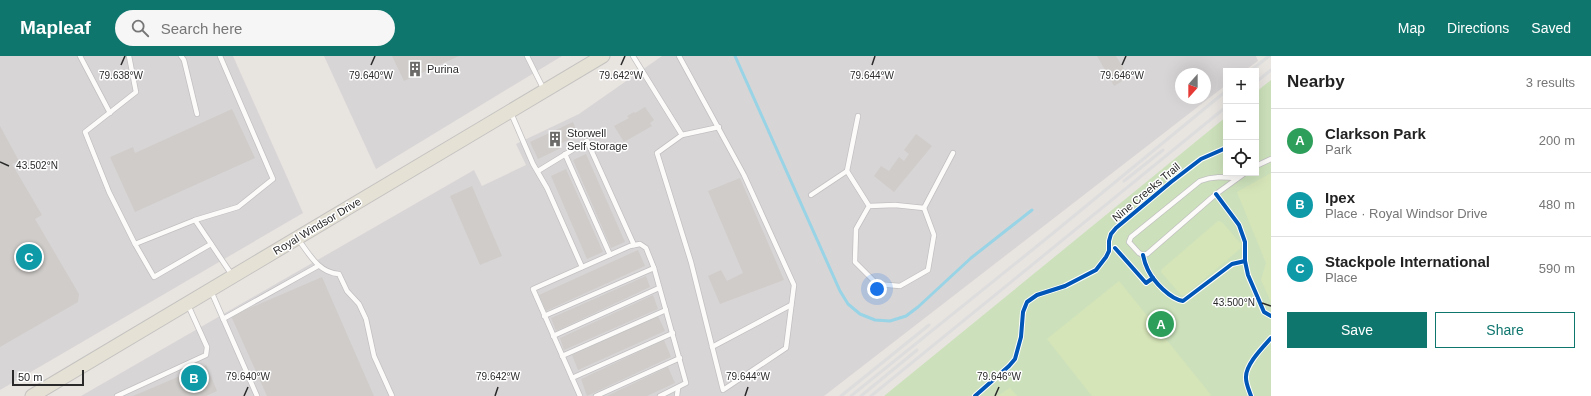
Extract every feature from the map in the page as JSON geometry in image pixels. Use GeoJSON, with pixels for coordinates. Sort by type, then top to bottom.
{"type":"FeatureCollection","features":[{"type":"Feature","properties":{"kind":"main road","name":"Royal Windsor Drive"},"geometry":{"type":"LineString","coordinates":[[32,396],[45,392],[188,303],[603,56]]}},
{"type":"Feature","properties":{"kind":"lane"},"geometry":{"type":"LineString","coordinates":[[80,56],[110,113]]}},
{"type":"Feature","properties":{"kind":"lane"},"geometry":{"type":"LineString","coordinates":[[128,56],[136,92],[84,132],[109,192],[135,244],[154,276],[211,244]]}},
{"type":"Feature","properties":{"kind":"lane"},"geometry":{"type":"LineString","coordinates":[[182,56],[197,114]]}},
{"type":"Feature","properties":{"kind":"lane"},"geometry":{"type":"LineString","coordinates":[[135,244],[195,220],[238,207],[273,179],[220,56]]}},
{"type":"Feature","properties":{"kind":"lane"},"geometry":{"type":"LineString","coordinates":[[527,56],[544,91]]}},
{"type":"Feature","properties":{"kind":"lane"},"geometry":{"type":"LineString","coordinates":[[633,56],[682,135]]}},
{"type":"Feature","properties":{"kind":"lane"},"geometry":{"type":"LineString","coordinates":[[679,56],[719,127],[744,175],[794,285],[786,348],[723,390],[691,262],[657,153],[682,135],[719,127]]}},
{"type":"Feature","properties":{"kind":"lane"},"geometry":{"type":"LineString","coordinates":[[511,111],[582,267]]}},
{"type":"Feature","properties":{"kind":"lane"},"geometry":{"type":"LineString","coordinates":[[810,194],[846,171],[858,116]]}},
{"type":"Feature","properties":{"kind":"lane"},"geometry":{"type":"LineString","coordinates":[[538,172],[588,140],[634,245]]}},
{"type":"Feature","properties":{"kind":"lane"},"geometry":{"type":"LineString","coordinates":[[869,206],[856,229],[855,262],[877,284],[900,286],[928,270],[934,235],[924,208],[953,153]]}},
{"type":"Feature","properties":{"kind":"lane"},"geometry":{"type":"LineString","coordinates":[[565,154],[610,255]]}},
{"type":"Feature","properties":{"kind":"lane"},"geometry":{"type":"LineString","coordinates":[[1259,165],[1271,159]]}},
{"type":"Feature","properties":{"kind":"lane"},"geometry":{"type":"LineString","coordinates":[[846,171],[869,206]]}},
{"type":"Feature","properties":{"kind":"lane"},"geometry":{"type":"LineString","coordinates":[[1238,178],[1218,176],[1209,177],[1200,181],[1131,237],[1129,242],[1139,253],[1143,255],[1147,254],[1216,194],[1241,176]]}},
{"type":"Feature","properties":{"kind":"lane"},"geometry":{"type":"LineString","coordinates":[[869,206],[895,205],[924,208]]}},
{"type":"Feature","properties":{"kind":"lane"},"geometry":{"type":"LineString","coordinates":[[195,220],[232,277]]}},
{"type":"Feature","properties":{"kind":"lane"},"geometry":{"type":"LineString","coordinates":[[298,238],[318,266],[330,272],[339,274],[347,291],[361,306],[369,326],[374,356],[392,396]]}},
{"type":"Feature","properties":{"kind":"lane"},"geometry":{"type":"LineString","coordinates":[[580,396],[533,289],[610,255],[640,244],[644,245],[654,268],[686,383],[660,396]]}},
{"type":"Feature","properties":{"kind":"lane"},"geometry":{"type":"LineString","coordinates":[[223,319],[318,266]]}},
{"type":"Feature","properties":{"kind":"lane"},"geometry":{"type":"LineString","coordinates":[[544,316],[654,268]]}},
{"type":"Feature","properties":{"kind":"lane"},"geometry":{"type":"LineString","coordinates":[[553,336],[659,288]]}},
{"type":"Feature","properties":{"kind":"lane"},"geometry":{"type":"LineString","coordinates":[[210,290],[257,396]]}},
{"type":"Feature","properties":{"kind":"lane"},"geometry":{"type":"LineString","coordinates":[[117,396],[206,356],[207,347],[188,303]]}},
{"type":"Feature","properties":{"kind":"lane"},"geometry":{"type":"LineString","coordinates":[[712,347],[791,305]]}},
{"type":"Feature","properties":{"kind":"lane"},"geometry":{"type":"LineString","coordinates":[[562,356],[666,310]]}},
{"type":"Feature","properties":{"kind":"lane"},"geometry":{"type":"LineString","coordinates":[[572,378],[672,333]]}},
{"type":"Feature","properties":{"kind":"lane"},"geometry":{"type":"LineString","coordinates":[[596,396],[680,358]]}},
{"type":"Feature","properties":{"kind":"lane"},"geometry":{"type":"LineString","coordinates":[[677,396],[678,388]]}},
{"type":"Feature","properties":{"kind":"shaded area"},"geometry":{"type":"Polygon","coordinates":[[[0,56],[233,56],[303,213],[0,390],[0,56]]]}},
{"type":"Feature","properties":{"kind":"shaded area"},"geometry":{"type":"Polygon","coordinates":[[[324,56],[562,56],[376,169],[324,56]]]}},
{"type":"Feature","properties":{"kind":"shaded area"},"geometry":{"type":"Polygon","coordinates":[[[662,56],[1256,56],[1258,61],[1248,68],[1223,68],[1223,87],[1211,97],[1211,68],[1175,68],[1175,104],[1201,104],[824,396],[81,396],[474,170],[482,186],[526,165],[516,144],[579,114],[662,56]]]}},
{"type":"Feature","properties":{"kind":"green space"},"geometry":{"type":"Polygon","coordinates":[[[1271,80],[1271,396],[884,396],[1223,119],[1223,176],[1259,176],[1259,90],[1271,80]]]}},
{"type":"Feature","properties":{"kind":"green space"},"geometry":{"type":"Polygon","coordinates":[[[1271,173],[1271,302],[1261,280],[1266,263],[1237,192],[1271,173]]]}},
{"type":"Feature","properties":{"kind":"green space"},"geometry":{"type":"Polygon","coordinates":[[[1218,221],[1222,222],[1241,244],[1240,249],[1185,295],[1181,295],[1161,272],[1162,269],[1218,221]]]}},
{"type":"Feature","properties":{"kind":"green space"},"geometry":{"type":"Polygon","coordinates":[[[1119,281],[1211,395],[1092,396],[1047,339],[1119,281]]]}},
{"type":"Feature","properties":{"kind":"green space"},"geometry":{"type":"Polygon","coordinates":[[[1010,388],[1017,396],[997,396],[999,395],[1010,388]]]}},
{"type":"Feature","properties":{"kind":"building","name":"Purina"},"geometry":{"type":"Polygon","coordinates":[[[392,56],[459,56],[404,81],[392,56]]]}},
{"type":"Feature","properties":{"kind":"building"},"geometry":{"type":"Polygon","coordinates":[[[1097,56],[1116,56],[1129,77],[1114,86],[1097,56]]]}},
{"type":"Feature","properties":{"kind":"building"},"geometry":{"type":"Polygon","coordinates":[[[645,107],[654,120],[650,123],[652,126],[624,142],[614,126],[629,118],[627,116],[645,107]]]}},
{"type":"Feature","properties":{"kind":"building"},"geometry":{"type":"Polygon","coordinates":[[[232,109],[255,158],[135,212],[110,157],[133,147],[135,153],[232,109]]]}},
{"type":"Feature","properties":{"kind":"building","name":"Storwell Self Storage"},"geometry":{"type":"Polygon","coordinates":[[[573,122],[578,135],[560,144],[561,148],[538,159],[530,142],[573,122]]]}},
{"type":"Feature","properties":{"kind":"building"},"geometry":{"type":"Polygon","coordinates":[[[0,126],[19,161],[12,164],[42,215],[35,219],[79,294],[78,302],[0,347],[0,126]]]}},
{"type":"Feature","properties":{"kind":"building"},"geometry":{"type":"Polygon","coordinates":[[[916,134],[932,146],[894,192],[874,176],[881,166],[889,171],[899,157],[904,161],[909,154],[904,150],[916,134]]]}},
{"type":"Feature","properties":{"kind":"building"},"geometry":{"type":"Polygon","coordinates":[[[586,154],[625,242],[611,248],[573,160],[586,154]]]}},
{"type":"Feature","properties":{"kind":"building"},"geometry":{"type":"Polygon","coordinates":[[[566,169],[603,252],[587,259],[551,176],[566,169]]]}},
{"type":"Feature","properties":{"kind":"building"},"geometry":{"type":"Polygon","coordinates":[[[740,178],[784,280],[720,304],[708,276],[721,270],[727,281],[743,273],[708,191],[740,178]]]}},
{"type":"Feature","properties":{"kind":"building"},"geometry":{"type":"Polygon","coordinates":[[[472,186],[502,256],[480,265],[450,196],[472,186]]]}},
{"type":"Feature","properties":{"kind":"building"},"geometry":{"type":"Polygon","coordinates":[[[638,250],[645,266],[546,311],[539,295],[638,250]]]}},
{"type":"Feature","properties":{"kind":"building"},"geometry":{"type":"Polygon","coordinates":[[[646,276],[650,287],[556,331],[551,318],[646,276]]]}},
{"type":"Feature","properties":{"kind":"building"},"geometry":{"type":"Polygon","coordinates":[[[322,277],[374,396],[267,396],[231,316],[322,277]]]}},
{"type":"Feature","properties":{"kind":"building"},"geometry":{"type":"Polygon","coordinates":[[[653,295],[658,309],[564,350],[560,338],[653,295]]]}},
{"type":"Feature","properties":{"kind":"building"},"geometry":{"type":"Polygon","coordinates":[[[658,316],[665,331],[578,370],[572,355],[658,316]]]}},
{"type":"Feature","properties":{"kind":"building"},"geometry":{"type":"Polygon","coordinates":[[[664,340],[671,357],[587,396],[581,379],[664,340]]]}},
{"type":"Feature","properties":{"kind":"building"},"geometry":{"type":"Polygon","coordinates":[[[206,365],[217,391],[206,396],[133,396],[206,365]]]}},
{"type":"Feature","properties":{"kind":"building"},"geometry":{"type":"Polygon","coordinates":[[[668,367],[675,383],[647,396],[607,396],[668,367]]]}},
{"type":"Feature","properties":{"kind":"waterway"},"geometry":{"type":"LineString","coordinates":[[735,56],[840,291],[848,304],[860,314],[875,320],[890,321],[906,316],[918,307],[971,258],[1032,210]]}},
{"type":"Feature","properties":{"kind":"railway"},"geometry":{"type":"LineString","coordinates":[[1254,68],[1269,56]]}},
{"type":"Feature","properties":{"kind":"railway"},"geometry":{"type":"LineString","coordinates":[[1259,80],[1271,70]]}},
{"type":"Feature","properties":{"kind":"railway"},"geometry":{"type":"LineString","coordinates":[[851,396],[1223,93]]}},
{"type":"Feature","properties":{"kind":"railway"},"geometry":{"type":"LineString","coordinates":[[871,396],[1223,109]]}},
{"type":"Feature","properties":{"kind":"railway"},"geometry":{"type":"LineString","coordinates":[[1124,181],[1163,150]]}},
{"type":"Feature","properties":{"kind":"railway"},"geometry":{"type":"LineString","coordinates":[[841,396],[929,325]]}},
{"type":"Feature","properties":{"kind":"railway"},"geometry":{"type":"LineString","coordinates":[[861,396],[917,350]]}},
{"type":"Feature","properties":{"kind":"cycle path","name":"Nine Creeks Trail"},"geometry":{"type":"LineString","coordinates":[[975,396],[1015,359],[1021,337],[1023,312],[1027,302],[1037,295],[1065,286],[1096,270],[1109,251],[1111,234],[1116,228],[1201,159],[1223,149]]}},
{"type":"Feature","properties":{"kind":"cycle path"},"geometry":{"type":"LineString","coordinates":[[1216,194],[1239,225],[1245,242],[1245,261],[1248,275],[1264,312],[1271,316]]}},
{"type":"Feature","properties":{"kind":"cycle path"},"geometry":{"type":"LineString","coordinates":[[1115,248],[1146,283],[1153,278]]}},
{"type":"Feature","properties":{"kind":"cycle path"},"geometry":{"type":"LineString","coordinates":[[1143,255],[1148,270],[1158,285],[1173,297],[1183,301],[1232,264],[1245,261]]}},
{"type":"Feature","properties":{"kind":"cycle path"},"geometry":{"type":"LineString","coordinates":[[1251,396],[1246,382],[1246,373],[1255,356],[1271,338]]}},
{"type":"Feature","properties":{"kind":"place","name":"Purina"},"geometry":{"type":"Point","coordinates":[415,69]}},
{"type":"Feature","properties":{"kind":"place","name":"Storwell Self Storage"},"geometry":{"type":"Point","coordinates":[555,139]}},
{"type":"Feature","properties":{"kind":"place","name":"Stackpole International"},"geometry":{"type":"Point","coordinates":[29,257]}},
{"type":"Feature","properties":{"kind":"place","name":"Clarkson Park"},"geometry":{"type":"Point","coordinates":[1161,324]}},
{"type":"Feature","properties":{"kind":"place","name":"Ipex"},"geometry":{"type":"Point","coordinates":[194,378]}}]}
